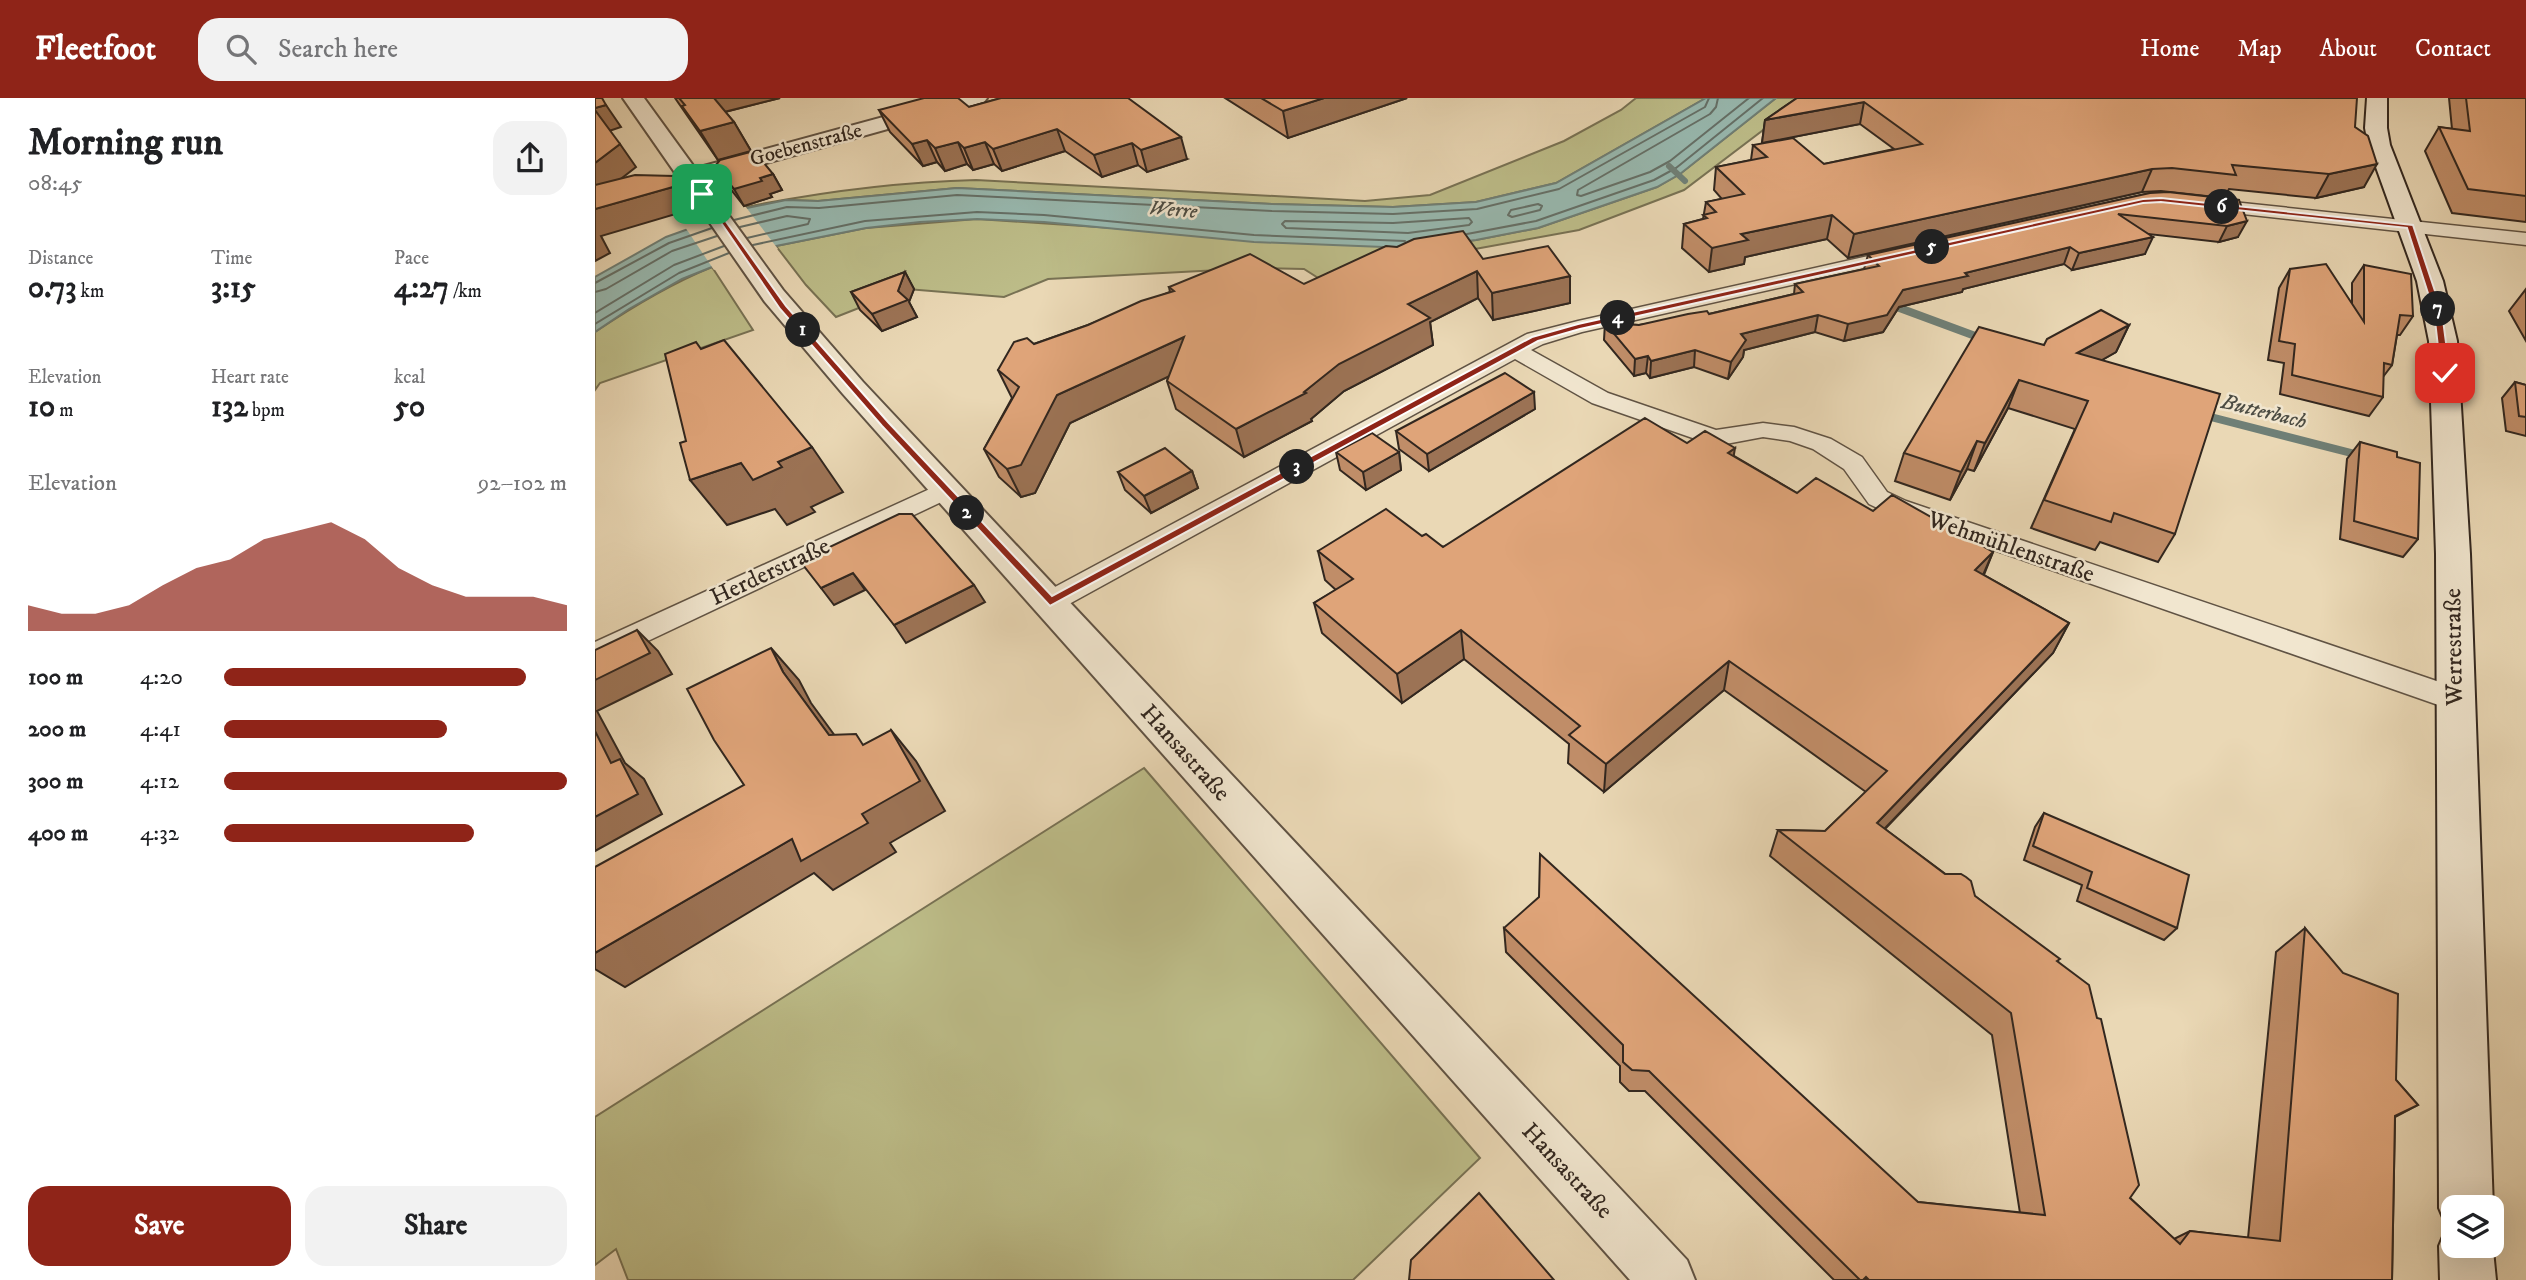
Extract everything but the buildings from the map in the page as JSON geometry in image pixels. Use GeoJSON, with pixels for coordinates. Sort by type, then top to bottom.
{"type":"FeatureCollection","features":[{"type":"Feature","properties":{"kind":"street","name":"Hansastraße"},"geometry":{"type":"LineString","coordinates":[[633,98],[774,296],[1170,737],[1667,1280]]}},
{"type":"Feature","properties":{"kind":"street","name":"Goebenstraße"},"geometry":{"type":"LineString","coordinates":[[667,184],[977,98]]}},
{"type":"Feature","properties":{"kind":"street","name":"Werrestraße"},"geometry":{"type":"LineString","coordinates":[[2377,98],[2376,128],[2379,145],[2430,281],[2443,341],[2453,554],[2466,1195]]}},
{"type":"Feature","properties":{"kind":"street"},"geometry":{"type":"LineString","coordinates":[[2187,203],[2526,239]]}},
{"type":"Feature","properties":{"kind":"street"},"geometry":{"type":"LineString","coordinates":[[1050,602],[1535,339],[1923,249]]}},
{"type":"Feature","properties":{"kind":"street","name":"Wehmühlenstraße"},"geometry":{"type":"LineString","coordinates":[[1513,349],[1600,398],[1715,438],[1763,430],[1794,434],[1822,444],[1838,451],[1853,463],[1878,498],[1887,503],[2455,699]]}},
{"type":"Feature","properties":{"kind":"street","name":"Herderstraße"},"geometry":{"type":"LineString","coordinates":[[595,655],[945,489]]}},
{"type":"Feature","properties":{"kind":"street"},"geometry":{"type":"LineString","coordinates":[[2467,1258],[2467,1280]]}},
{"type":"Feature","properties":{"kind":"green space"},"geometry":{"type":"Polygon","coordinates":[[[1636,98],[1706,98],[1556,183],[1476,202],[1393,207],[1272,204],[957,188],[818,201],[786,200],[746,207],[803,197],[860,189],[976,180],[1365,201],[1430,195],[1564,141],[1621,110],[1636,98]]]}},
{"type":"Feature","properties":{"kind":"green space"},"geometry":{"type":"Polygon","coordinates":[[[1776,98],[1815,98],[1791,109],[1684,190],[1579,230],[1464,251],[1337,290],[1304,269],[1258,268],[1048,279],[1004,297],[907,289],[836,317],[806,285],[776,246],[866,228],[977,219],[1409,248],[1476,240],[1538,228],[1657,187],[1680,174],[1776,98]]]}},
{"type":"Feature","properties":{"kind":"green space"},"geometry":{"type":"Polygon","coordinates":[[[712,267],[753,330],[600,383],[595,390],[595,332],[652,296],[712,267]]]}},
{"type":"Feature","properties":{"kind":"green space"},"geometry":{"type":"Polygon","coordinates":[[[1144,768],[1480,1158],[1353,1280],[628,1280],[616,1249],[595,1265],[595,1117],[1144,768]]]}},
{"type":"Feature","properties":{"kind":"water","name":"Werre"},"geometry":{"type":"Polygon","coordinates":[[[1706,98],[1776,98],[1680,174],[1657,187],[1538,228],[1476,240],[1409,248],[1254,242],[1044,222],[977,219],[920,222],[866,228],[776,246],[737,257],[682,279],[595,332],[595,277],[666,237],[747,208],[786,200],[818,201],[957,188],[1272,204],[1393,207],[1476,202],[1556,183],[1706,98]]]}},
{"type":"Feature","properties":{"kind":"pier"},"geometry":{"type":"Polygon","coordinates":[[[745,206],[778,249],[714,270],[685,227],[745,206]]]}},
{"type":"Feature","properties":{"kind":"waterway","name":"Butterbach"},"geometry":{"type":"LineString","coordinates":[[1669,166],[1685,181]]}},
{"type":"Feature","properties":{"kind":"waterway","name":"Butterbach"},"geometry":{"type":"LineString","coordinates":[[1886,303],[1986,340]]}},
{"type":"Feature","properties":{"kind":"waterway","name":"Butterbach"},"geometry":{"type":"LineString","coordinates":[[2199,414],[2363,456]]}},
{"type":"Feature","properties":{"kind":"route"},"geometry":{"type":"LineString","coordinates":[[702,194],[783,307],[885,424],[1050,602],[1535,339],[1578,327],[2143,201],[2161,200],[2410,226],[2438,312],[2445,373]]}}]}
